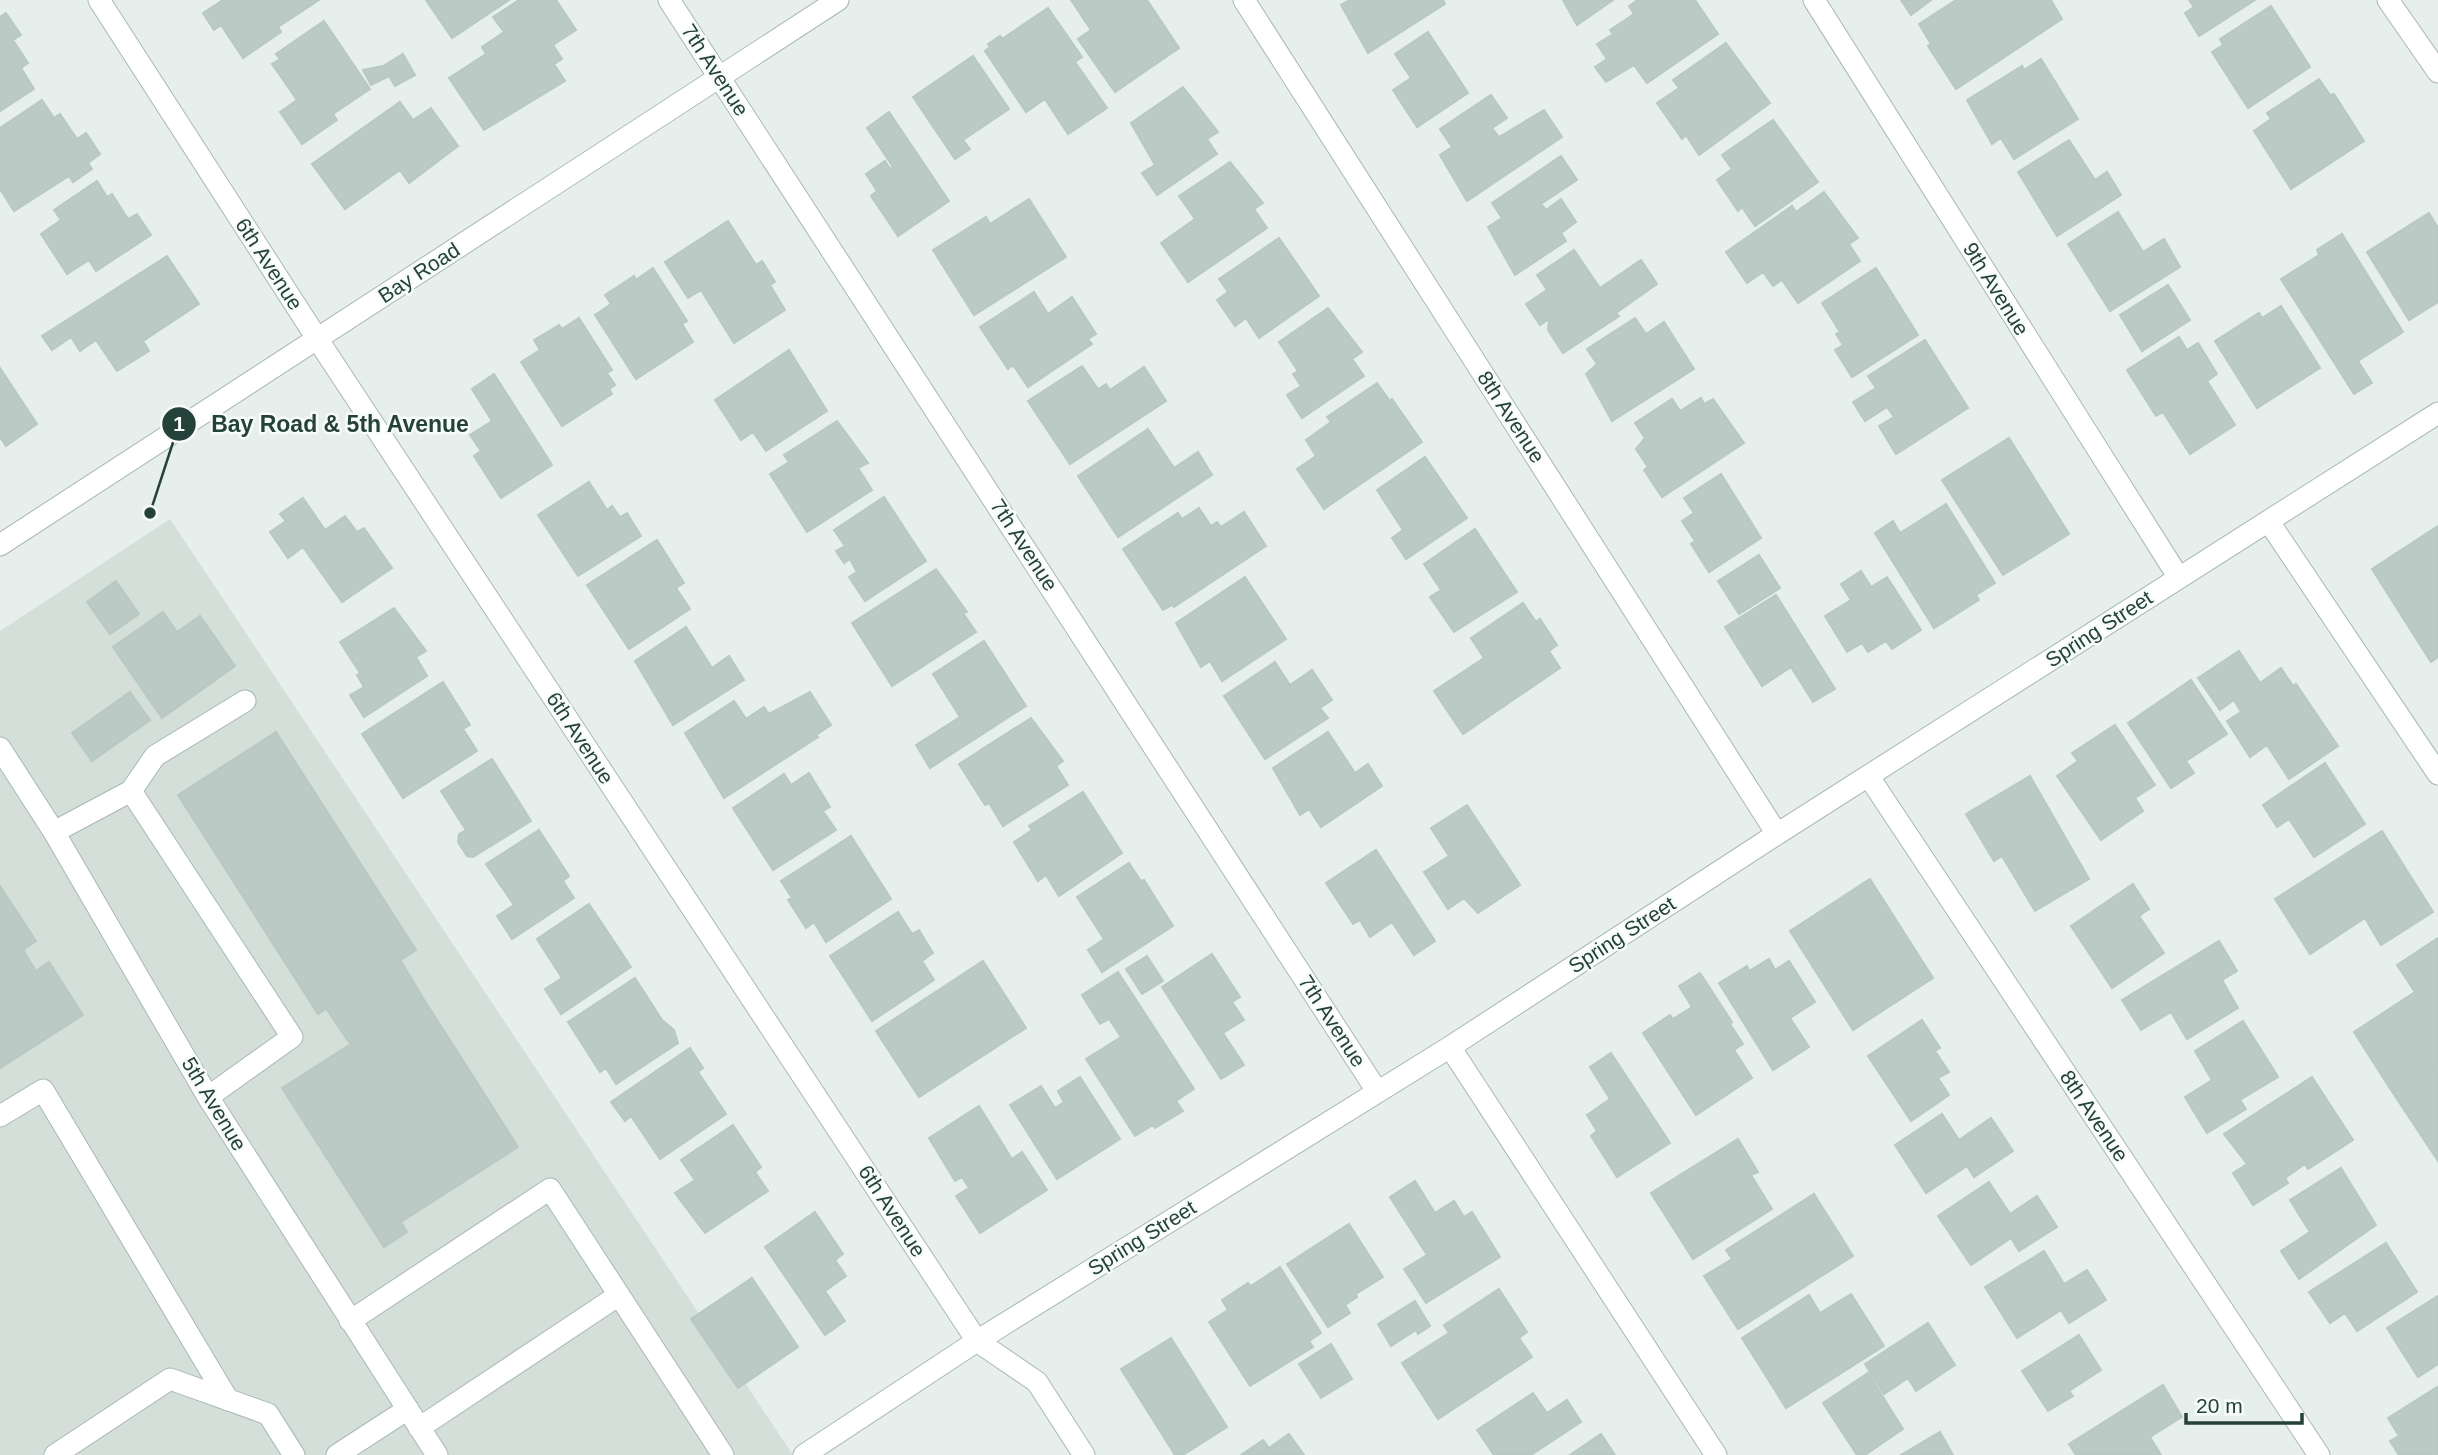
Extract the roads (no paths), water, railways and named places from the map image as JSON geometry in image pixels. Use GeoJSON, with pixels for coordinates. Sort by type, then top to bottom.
{"type":"FeatureCollection","features":[{"type":"Feature","properties":{"kind":"street","name":"6th Avenue"},"geometry":{"type":"LineString","coordinates":[[99,0],[318,340],[977,1340],[1037,1382],[1084,1455]]}},
{"type":"Feature","properties":{"kind":"street","name":"7th Avenue"},"geometry":{"type":"LineString","coordinates":[[669,0],[1377,1091]]}},
{"type":"Feature","properties":{"kind":"street","name":"Bay Road"},"geometry":{"type":"LineString","coordinates":[[0,545],[838,0]]}},
{"type":"Feature","properties":{"kind":"street","name":"8th Avenue"},"geometry":{"type":"LineString","coordinates":[[1244,0],[1777,834]]}},
{"type":"Feature","properties":{"kind":"street","name":"9th Avenue"},"geometry":{"type":"LineString","coordinates":[[1814,0],[2179,578]]}},
{"type":"Feature","properties":{"kind":"street"},"geometry":{"type":"LineString","coordinates":[[2388,0],[2438,72]]}},
{"type":"Feature","properties":{"kind":"street","name":"Spring Street"},"geometry":{"type":"LineString","coordinates":[[804,1455],[977,1340],[1450,1047],[1777,834],[2438,413]]}},
{"type":"Feature","properties":{"kind":"street"},"geometry":{"type":"LineString","coordinates":[[2269,522],[2438,774]]}},
{"type":"Feature","properties":{"kind":"street"},"geometry":{"type":"LineString","coordinates":[[54,832],[131,791],[155,756],[245,701]]}},
{"type":"Feature","properties":{"kind":"street","name":"5th Avenue"},"geometry":{"type":"LineString","coordinates":[[0,748],[54,832],[208,1097],[437,1455]]}},
{"type":"Feature","properties":{"kind":"street","name":"8th Avenue"},"geometry":{"type":"LineString","coordinates":[[1869,777],[2319,1455]]}},
{"type":"Feature","properties":{"kind":"street"},"geometry":{"type":"LineString","coordinates":[[131,791],[292,1037],[208,1097]]}},
{"type":"Feature","properties":{"kind":"street"},"geometry":{"type":"LineString","coordinates":[[1450,1047],[1716,1455]]}},
{"type":"Feature","properties":{"kind":"street"},"geometry":{"type":"LineString","coordinates":[[0,1116],[43,1090],[228,1400]]}},
{"type":"Feature","properties":{"kind":"street"},"geometry":{"type":"LineString","coordinates":[[350,1321],[550,1189],[723,1455]]}},
{"type":"Feature","properties":{"kind":"street"},"geometry":{"type":"LineString","coordinates":[[419,1428],[619,1296]]}},
{"type":"Feature","properties":{"kind":"street"},"geometry":{"type":"LineString","coordinates":[[55,1455],[170,1379],[268,1414],[294,1455]]}},
{"type":"Feature","properties":{"kind":"street"},"geometry":{"type":"LineString","coordinates":[[337,1455],[408,1409]]}},
{"type":"Feature","properties":{"kind":"place","name":"Bay Road & 5th Avenue"},"geometry":{"type":"Point","coordinates":[150,513]}}]}
